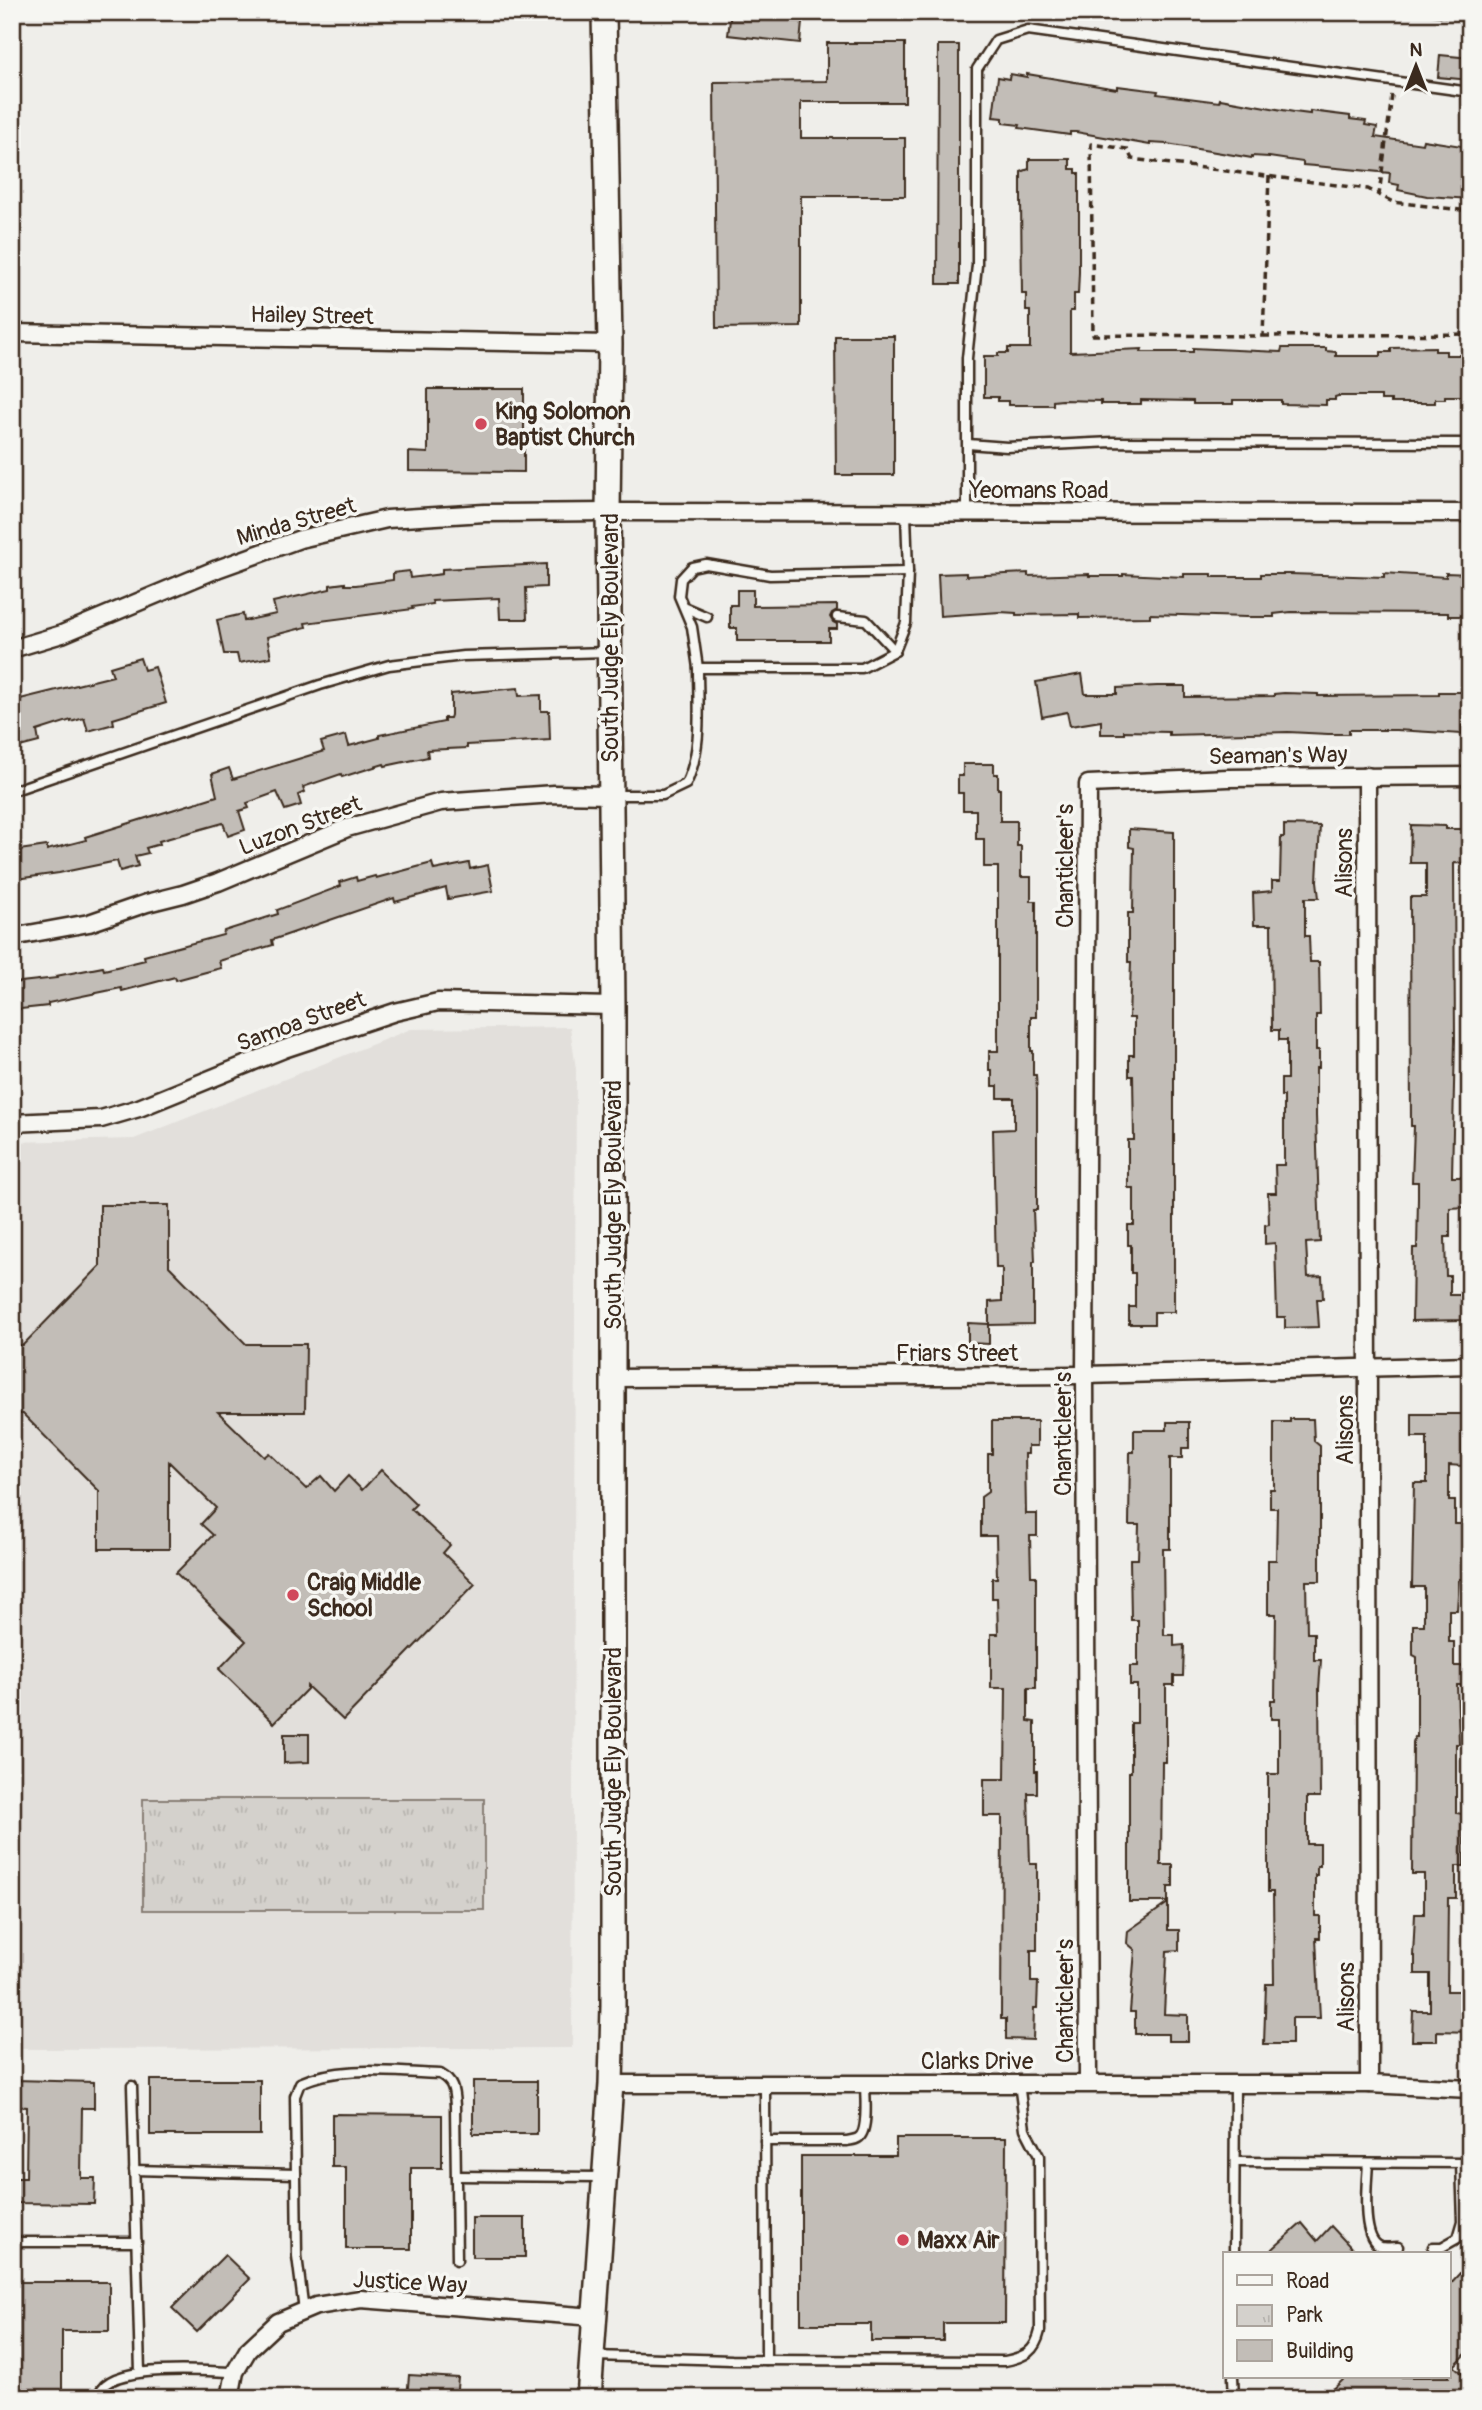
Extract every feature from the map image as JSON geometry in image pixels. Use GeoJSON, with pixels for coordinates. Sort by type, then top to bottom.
{"type":"FeatureCollection","features":[{"type":"Feature","properties":{"kind":"main road","name":"South Judge Ely Boulevard"},"geometry":{"type":"LineString","coordinates":[[589,2398],[611,2084],[613,2006],[613,1006],[608,512],[610,344],[604,12]]}},
{"type":"Feature","properties":{"kind":"street","name":"Hailey Street"},"geometry":{"type":"LineString","coordinates":[[12,333],[610,344]]}},
{"type":"Feature","properties":{"kind":"street","name":"Yeomans Road"},"geometry":{"type":"LineString","coordinates":[[608,512],[1470,513]]}},
{"type":"Feature","properties":{"kind":"street","name":"Minda Street"},"geometry":{"type":"LineString","coordinates":[[12,649],[62,634],[217,569],[300,539],[387,519],[485,513],[608,512]]}},
{"type":"Feature","properties":{"kind":"street","name":"Alisons"},"geometry":{"type":"LineString","coordinates":[[1367,776],[1369,2084]]}},
{"type":"Feature","properties":{"kind":"street","name":"Seaman's Way"},"geometry":{"type":"LineString","coordinates":[[1088,784],[1228,778],[1470,776]]}},
{"type":"Feature","properties":{"kind":"street","name":"Chanticleer's"},"geometry":{"type":"LineString","coordinates":[[1088,784],[1085,1375],[1088,2083]]}},
{"type":"Feature","properties":{"kind":"street","name":"Luzon Street"},"geometry":{"type":"LineString","coordinates":[[12,937],[89,923],[218,883],[347,828],[441,802],[554,794],[611,795]]}},
{"type":"Feature","properties":{"kind":"street","name":"Samoa Street"},"geometry":{"type":"LineString","coordinates":[[12,1123],[101,1119],[139,1108],[284,1049],[395,1012],[438,1002],[613,1006]]}},
{"type":"Feature","properties":{"kind":"street","name":"Friars Street"},"geometry":{"type":"LineString","coordinates":[[613,1378],[1085,1375],[1470,1365]]}},
{"type":"Feature","properties":{"kind":"street","name":"Clarks Drive"},"geometry":{"type":"LineString","coordinates":[[611,2084],[1369,2084],[1470,2089]]}},
{"type":"Feature","properties":{"kind":"street","name":"Justice Way"},"geometry":{"type":"LineString","coordinates":[[230,2398],[235,2372],[248,2350],[278,2322],[316,2306],[361,2299],[594,2317]]}},
{"type":"Feature","properties":{"kind":"lane"},"geometry":{"type":"LineString","coordinates":[[967,512],[967,358],[977,265],[977,69],[996,40],[1028,30],[1470,92]]}},
{"type":"Feature","properties":{"kind":"lane"},"geometry":{"type":"LineString","coordinates":[[968,444],[1007,447],[1113,442],[1470,443]]}},
{"type":"Feature","properties":{"kind":"lane"},"geometry":{"type":"LineString","coordinates":[[698,668],[862,668],[895,651],[906,623],[906,513]]}},
{"type":"Feature","properties":{"kind":"lane"},"geometry":{"type":"LineString","coordinates":[[611,795],[663,795],[686,785],[693,771],[699,733],[698,668],[692,627],[679,596],[681,579],[692,567],[706,564],[770,575],[908,572]]}},
{"type":"Feature","properties":{"kind":"lane"},"geometry":{"type":"LineString","coordinates":[[686,608],[707,617]]}},
{"type":"Feature","properties":{"kind":"lane"},"geometry":{"type":"LineString","coordinates":[[837,617],[866,620],[895,651]]}},
{"type":"Feature","properties":{"kind":"lane"},"geometry":{"type":"LineString","coordinates":[[12,791],[320,685],[389,665],[463,656],[610,652]]}},
{"type":"Feature","properties":{"kind":"lane"},"geometry":{"type":"LineString","coordinates":[[304,2311],[297,2256],[295,2096],[300,2083],[318,2075],[337,2072],[440,2074],[449,2080],[454,2088],[457,2260]]}},
{"type":"Feature","properties":{"kind":"lane"},"geometry":{"type":"LineString","coordinates":[[591,2356],[1005,2361],[1021,2358],[1032,2351],[1040,2331],[1039,2156],[1025,2129],[1019,2083]]}},
{"type":"Feature","properties":{"kind":"lane"},"geometry":{"type":"LineString","coordinates":[[765,2084],[766,2360]]}},
{"type":"Feature","properties":{"kind":"lane"},"geometry":{"type":"LineString","coordinates":[[765,2141],[847,2141],[858,2138],[863,2133],[865,2124],[865,2084]]}},
{"type":"Feature","properties":{"kind":"lane"},"geometry":{"type":"LineString","coordinates":[[1234,2252],[1235,2084]]}},
{"type":"Feature","properties":{"kind":"lane"},"geometry":{"type":"LineString","coordinates":[[132,2085],[140,2372]]}},
{"type":"Feature","properties":{"kind":"lane"},"geometry":{"type":"LineString","coordinates":[[1235,2162],[1465,2163],[1463,2221],[1458,2238],[1442,2247],[1433,2247]]}},
{"type":"Feature","properties":{"kind":"lane"},"geometry":{"type":"LineString","coordinates":[[1367,2163],[1366,2214],[1371,2238],[1380,2247],[1398,2247]]}},
{"type":"Feature","properties":{"kind":"lane"},"geometry":{"type":"LineString","coordinates":[[134,2170],[296,2174]]}},
{"type":"Feature","properties":{"kind":"lane"},"geometry":{"type":"LineString","coordinates":[[456,2176],[604,2177]]}},
{"type":"Feature","properties":{"kind":"lane"},"geometry":{"type":"LineString","coordinates":[[12,2242],[136,2242]]}},
{"type":"Feature","properties":{"kind":"lane"},"geometry":{"type":"LineString","coordinates":[[99,2398],[99,2393],[107,2382],[121,2375],[140,2372],[235,2372]]}},
{"type":"Feature","properties":{"kind":"lane"},"geometry":{"type":"LineString","coordinates":[[1233,2378],[1234,2398]]}},
{"type":"Feature","properties":{"kind":"path"},"geometry":{"type":"LineString","coordinates":[[1379,195],[1394,82]]}},
{"type":"Feature","properties":{"kind":"path"},"geometry":{"type":"LineString","coordinates":[[1470,211],[1393,202],[1368,189],[1132,159],[1127,149],[1091,144],[1093,335],[1470,334]]}},
{"type":"Feature","properties":{"kind":"path"},"geometry":{"type":"LineString","coordinates":[[1263,336],[1269,176]]}},
{"type":"Feature","properties":{"kind":"shaded area","name":"Craig Middle School"},"geometry":{"type":"Polygon","coordinates":[[[570,1027],[576,1069],[572,2048],[12,2049],[12,1142],[134,1139],[411,1029],[570,1027]]]}},
{"type":"Feature","properties":{"kind":"green space"},"geometry":{"type":"Polygon","coordinates":[[[143,1799],[484,1799],[484,1910],[143,1910],[143,1799]]]}},
{"type":"Feature","properties":{"kind":"building"},"geometry":{"type":"Polygon","coordinates":[[[731,12],[803,12],[800,43],[728,35],[731,12]]]}},
{"type":"Feature","properties":{"kind":"building"},"geometry":{"type":"Polygon","coordinates":[[[827,43],[905,43],[905,102],[801,102],[801,138],[905,138],[905,196],[801,196],[801,327],[716,328],[714,82],[827,81],[827,43]]]}},
{"type":"Feature","properties":{"kind":"building"},"geometry":{"type":"Polygon","coordinates":[[[938,45],[959,45],[959,284],[937,284],[938,45]]]}},
{"type":"Feature","properties":{"kind":"building"},"geometry":{"type":"Polygon","coordinates":[[[1440,55],[1470,58],[1470,80],[1438,77],[1440,55]]]}},
{"type":"Feature","properties":{"kind":"building"},"geometry":{"type":"Polygon","coordinates":[[[1010,74],[1027,77],[1027,74],[1117,89],[1117,86],[1158,91],[1157,94],[1219,102],[1220,99],[1310,114],[1310,111],[1350,116],[1350,119],[1366,121],[1365,125],[1377,127],[1375,137],[1422,144],[1423,140],[1462,146],[1462,149],[1470,150],[1470,199],[1427,196],[1398,190],[1399,185],[1389,183],[1390,173],[1303,165],[1303,162],[1269,157],[1252,158],[1167,144],[1150,145],[1076,132],[1070,132],[1070,135],[1019,128],[1020,125],[1003,123],[1003,118],[993,117],[998,77],[1009,79],[1010,74]]]}},
{"type":"Feature","properties":{"kind":"building"},"geometry":{"type":"Polygon","coordinates":[[[1029,159],[1070,159],[1070,169],[1076,169],[1076,173],[1079,173],[1078,294],[1074,294],[1074,311],[1070,311],[1070,352],[1142,349],[1141,352],[1193,352],[1193,348],[1281,352],[1282,348],[1326,348],[1326,351],[1336,352],[1336,356],[1381,356],[1381,352],[1391,352],[1391,348],[1435,347],[1435,351],[1446,351],[1446,355],[1470,355],[1470,396],[1445,396],[1445,399],[1435,399],[1435,403],[1391,403],[1391,400],[1381,400],[1381,396],[1338,396],[1335,400],[1326,400],[1326,405],[1281,404],[1281,400],[1233,400],[1233,404],[1193,404],[1193,401],[1141,400],[1141,404],[1101,404],[1101,401],[1062,400],[1053,401],[1053,405],[1009,405],[1009,401],[998,401],[998,397],[984,397],[984,356],[1008,353],[1008,348],[1030,348],[1030,311],[1026,311],[1026,294],[1022,294],[1021,200],[1021,172],[1029,169],[1029,159]]]}},
{"type":"Feature","properties":{"kind":"building"},"geometry":{"type":"Polygon","coordinates":[[[835,336],[894,336],[894,475],[836,475],[835,336]]]}},
{"type":"Feature","properties":{"kind":"building"},"geometry":{"type":"Polygon","coordinates":[[[428,389],[524,389],[524,472],[409,471],[409,452],[428,453],[428,389]]]}},
{"type":"Feature","properties":{"kind":"building"},"geometry":{"type":"Polygon","coordinates":[[[546,564],[546,587],[526,588],[527,619],[500,619],[499,598],[432,601],[433,604],[412,607],[413,609],[305,623],[306,627],[267,637],[271,657],[239,663],[237,654],[224,654],[217,620],[243,614],[244,621],[276,614],[273,602],[330,589],[330,585],[393,580],[393,573],[409,571],[410,578],[442,574],[442,569],[546,564]]]}},
{"type":"Feature","properties":{"kind":"building"},"geometry":{"type":"Polygon","coordinates":[[[966,573],[966,576],[1028,573],[1028,576],[1123,574],[1184,577],[1184,574],[1212,574],[1212,577],[1290,574],[1384,577],[1384,573],[1446,577],[1446,573],[1470,574],[1470,616],[1448,616],[1448,613],[1291,612],[1274,614],[1274,617],[1150,614],[1150,617],[1079,618],[1079,614],[1016,615],[1000,612],[940,616],[938,574],[966,573]]]}},
{"type":"Feature","properties":{"kind":"building"},"geometry":{"type":"Polygon","coordinates":[[[737,590],[753,590],[753,606],[837,605],[837,610],[830,617],[837,624],[837,629],[829,629],[829,641],[737,641],[737,628],[730,628],[730,605],[737,605],[737,590]]]}},
{"type":"Feature","properties":{"kind":"building"},"geometry":{"type":"Polygon","coordinates":[[[140,658],[144,670],[155,667],[166,703],[113,719],[114,724],[88,731],[84,718],[71,720],[37,731],[39,742],[12,749],[12,701],[113,676],[110,667],[140,658]]]}},
{"type":"Feature","properties":{"kind":"building"},"geometry":{"type":"Polygon","coordinates":[[[1082,674],[1085,694],[1117,694],[1117,688],[1157,686],[1185,686],[1185,697],[1274,696],[1284,693],[1318,696],[1439,695],[1439,692],[1470,692],[1470,726],[1462,726],[1462,734],[1349,730],[1349,734],[1288,732],[1169,735],[1169,732],[1124,731],[1124,734],[1101,734],[1101,721],[1070,726],[1067,712],[1042,717],[1036,682],[1082,674]]]}},
{"type":"Feature","properties":{"kind":"building"},"geometry":{"type":"Polygon","coordinates":[[[518,688],[519,696],[541,695],[541,711],[549,711],[550,740],[427,750],[428,757],[385,766],[384,764],[342,777],[341,774],[303,787],[305,792],[298,795],[301,805],[285,810],[277,792],[247,803],[249,808],[239,811],[245,830],[228,836],[223,823],[159,841],[160,844],[146,848],[148,853],[135,856],[138,866],[120,871],[117,861],[16,879],[16,875],[12,875],[12,851],[47,846],[47,850],[86,840],[85,837],[217,796],[212,774],[229,768],[233,779],[324,751],[321,742],[346,735],[349,746],[379,738],[379,735],[444,722],[444,718],[450,718],[451,715],[451,694],[518,688]]]}},
{"type":"Feature","properties":{"kind":"building"},"geometry":{"type":"Polygon","coordinates":[[[963,764],[994,764],[994,774],[998,774],[1000,789],[1000,821],[1017,821],[1017,846],[1021,846],[1021,877],[1031,877],[1031,901],[1036,901],[1036,1017],[1031,1017],[1031,1051],[1037,1092],[1033,1324],[989,1325],[989,1302],[1002,1301],[1002,1268],[996,1268],[993,1130],[1014,1129],[1014,1098],[998,1098],[998,1086],[992,1086],[992,1070],[989,1070],[989,1051],[998,1051],[998,867],[984,867],[984,839],[976,839],[976,810],[963,810],[963,793],[958,793],[958,776],[963,776],[963,764]]]}},
{"type":"Feature","properties":{"kind":"building"},"geometry":{"type":"Polygon","coordinates":[[[1284,825],[1320,826],[1317,881],[1319,898],[1305,898],[1305,936],[1309,936],[1310,962],[1319,962],[1316,1116],[1320,1242],[1306,1243],[1308,1277],[1322,1276],[1323,1299],[1317,1299],[1319,1327],[1285,1328],[1285,1317],[1277,1317],[1275,1243],[1265,1244],[1265,1225],[1269,1224],[1268,1193],[1276,1193],[1275,1165],[1284,1165],[1284,1096],[1281,1096],[1281,1079],[1287,1079],[1287,1040],[1279,1040],[1279,1030],[1272,1030],[1271,925],[1254,925],[1253,893],[1272,891],[1272,881],[1280,881],[1281,837],[1284,837],[1284,825]]]}},
{"type":"Feature","properties":{"kind":"building"},"geometry":{"type":"Polygon","coordinates":[[[1411,825],[1470,829],[1470,864],[1454,863],[1455,1040],[1452,1177],[1466,1177],[1466,1207],[1450,1208],[1450,1237],[1445,1237],[1446,1276],[1450,1276],[1450,1295],[1463,1295],[1464,1320],[1412,1321],[1413,1248],[1417,1248],[1418,1182],[1412,1182],[1414,1126],[1411,1126],[1410,897],[1426,897],[1426,863],[1410,863],[1411,825]]]}},
{"type":"Feature","properties":{"kind":"building"},"geometry":{"type":"Polygon","coordinates":[[[1129,829],[1174,832],[1174,1312],[1154,1312],[1154,1324],[1129,1324],[1129,1307],[1135,1307],[1135,1273],[1131,1273],[1131,1245],[1128,1245],[1128,1225],[1134,1225],[1134,1188],[1128,1188],[1128,1140],[1134,1140],[1133,1076],[1129,1076],[1129,1055],[1134,1055],[1134,1018],[1129,1018],[1131,962],[1128,962],[1128,913],[1133,913],[1134,848],[1129,847],[1129,829]]]}},
{"type":"Feature","properties":{"kind":"building"},"geometry":{"type":"Polygon","coordinates":[[[432,863],[434,870],[469,863],[470,869],[488,865],[493,891],[448,899],[446,888],[395,902],[394,898],[272,940],[273,945],[219,961],[221,968],[122,991],[121,988],[48,1003],[48,1006],[12,1010],[12,983],[57,978],[56,976],[103,967],[104,970],[145,960],[144,956],[223,935],[224,931],[278,914],[277,910],[341,886],[340,882],[356,877],[357,881],[375,876],[376,878],[432,863]]]}},
{"type":"Feature","properties":{"kind":"building"},"geometry":{"type":"Polygon","coordinates":[[[100,1205],[169,1205],[169,1266],[246,1344],[306,1344],[305,1412],[218,1412],[264,1457],[269,1453],[306,1489],[321,1476],[334,1491],[348,1476],[362,1490],[381,1470],[416,1504],[411,1509],[450,1545],[443,1553],[475,1584],[343,1720],[307,1686],[274,1723],[219,1669],[246,1641],[176,1573],[213,1535],[201,1524],[216,1508],[169,1462],[169,1549],[99,1549],[99,1491],[23,1414],[12,1414],[12,1345],[23,1345],[100,1266],[100,1205]]]}},
{"type":"Feature","properties":{"kind":"building"},"geometry":{"type":"Polygon","coordinates":[[[968,1323],[989,1324],[989,1344],[968,1343],[968,1323]]]}},
{"type":"Feature","properties":{"kind":"building"},"geometry":{"type":"Polygon","coordinates":[[[1412,1414],[1463,1414],[1462,1466],[1449,1465],[1449,1501],[1455,1501],[1455,1524],[1464,1524],[1464,1579],[1459,1579],[1457,1610],[1449,1610],[1449,1642],[1454,1642],[1454,1666],[1466,1666],[1466,1685],[1457,1685],[1459,1744],[1456,1744],[1456,1813],[1463,1814],[1464,1866],[1456,1866],[1456,1898],[1448,1898],[1447,1991],[1470,1991],[1470,2032],[1437,2031],[1437,2041],[1412,2041],[1413,2011],[1430,2011],[1430,1974],[1415,1974],[1413,1956],[1415,1914],[1424,1914],[1424,1874],[1412,1874],[1413,1742],[1417,1737],[1417,1657],[1413,1655],[1413,1625],[1424,1625],[1424,1587],[1412,1587],[1414,1483],[1427,1483],[1427,1437],[1412,1437],[1412,1414]]]}},
{"type":"Feature","properties":{"kind":"building"},"geometry":{"type":"Polygon","coordinates":[[[1290,1419],[1313,1419],[1314,1441],[1320,1446],[1320,1581],[1306,1581],[1307,1633],[1314,1633],[1314,1660],[1321,1660],[1320,1797],[1307,1797],[1307,1844],[1320,1844],[1320,1866],[1317,1866],[1315,1875],[1315,1916],[1320,1916],[1320,1938],[1316,1938],[1320,2018],[1292,2018],[1292,2044],[1264,2044],[1266,1984],[1274,1984],[1273,1892],[1268,1892],[1268,1774],[1279,1774],[1279,1719],[1271,1719],[1271,1700],[1275,1700],[1276,1614],[1268,1614],[1268,1560],[1276,1560],[1277,1508],[1270,1508],[1270,1489],[1274,1489],[1274,1422],[1290,1422],[1290,1419]]]}},
{"type":"Feature","properties":{"kind":"building"},"geometry":{"type":"Polygon","coordinates":[[[992,1421],[1037,1421],[1037,1446],[1028,1446],[1028,1454],[1025,1454],[1026,1514],[1037,1514],[1037,1536],[1030,1536],[1031,1576],[1036,1576],[1036,1688],[1028,1688],[1028,1721],[1035,1722],[1037,1771],[1037,1793],[1028,1793],[1030,1864],[1037,1864],[1037,1950],[1031,1950],[1031,1982],[1038,1982],[1033,2040],[1006,2039],[1006,2019],[1001,2019],[1002,1816],[984,1816],[984,1779],[1005,1779],[1006,1688],[991,1688],[991,1634],[998,1634],[997,1598],[992,1598],[992,1578],[997,1578],[996,1536],[981,1536],[981,1497],[988,1492],[988,1454],[992,1454],[992,1421]]]}},
{"type":"Feature","properties":{"kind":"building"},"geometry":{"type":"Polygon","coordinates":[[[1167,1422],[1189,1422],[1189,1448],[1182,1448],[1182,1458],[1170,1458],[1170,1549],[1163,1549],[1164,1635],[1174,1635],[1174,1646],[1184,1645],[1183,1676],[1174,1676],[1174,1685],[1166,1685],[1166,1762],[1162,1762],[1161,1865],[1173,1865],[1173,1887],[1168,1887],[1168,1902],[1129,1902],[1131,1723],[1137,1723],[1137,1685],[1130,1685],[1130,1666],[1138,1666],[1138,1620],[1131,1620],[1130,1559],[1138,1559],[1139,1525],[1129,1525],[1130,1452],[1134,1452],[1134,1430],[1167,1430],[1167,1422]]]}},
{"type":"Feature","properties":{"kind":"building"},"geometry":{"type":"Polygon","coordinates":[[[284,1734],[309,1734],[309,1762],[284,1763],[284,1734]]]}},
{"type":"Feature","properties":{"kind":"building"},"geometry":{"type":"Polygon","coordinates":[[[1168,1903],[1168,1930],[1179,1930],[1179,1950],[1167,1951],[1164,2014],[1188,2015],[1188,2041],[1168,2041],[1168,2034],[1135,2034],[1135,2012],[1130,2012],[1135,1950],[1127,1943],[1128,1931],[1168,1903]]]}},
{"type":"Feature","properties":{"kind":"building"},"geometry":{"type":"Polygon","coordinates":[[[14,2080],[94,2082],[94,2108],[82,2108],[81,2178],[95,2178],[94,2204],[15,2203],[15,2178],[26,2178],[27,2107],[14,2106],[14,2080]]]}},
{"type":"Feature","properties":{"kind":"building"},"geometry":{"type":"Polygon","coordinates":[[[150,2080],[260,2080],[260,2135],[150,2135],[150,2080]]]}},
{"type":"Feature","properties":{"kind":"building"},"geometry":{"type":"Polygon","coordinates":[[[473,2081],[537,2081],[537,2134],[473,2134],[473,2081]]]}},
{"type":"Feature","properties":{"kind":"building"},"geometry":{"type":"Polygon","coordinates":[[[332,2114],[442,2115],[442,2168],[411,2168],[411,2249],[346,2249],[346,2167],[332,2167],[332,2114]]]}},
{"type":"Feature","properties":{"kind":"building","name":"Maxx Air"},"geometry":{"type":"Polygon","coordinates":[[[896,2138],[1006,2138],[1005,2323],[943,2323],[943,2341],[871,2341],[871,2324],[801,2324],[801,2156],[896,2156],[896,2138]]]}},
{"type":"Feature","properties":{"kind":"building"},"geometry":{"type":"Polygon","coordinates":[[[472,2218],[525,2218],[525,2257],[472,2257],[472,2218]]]}},
{"type":"Feature","properties":{"kind":"building"},"geometry":{"type":"Polygon","coordinates":[[[1302,2223],[1317,2241],[1331,2226],[1355,2252],[1269,2252],[1302,2223]]]}},
{"type":"Feature","properties":{"kind":"building"},"geometry":{"type":"Polygon","coordinates":[[[225,2255],[250,2279],[197,2332],[172,2308],[225,2255]]]}},
{"type":"Feature","properties":{"kind":"building"},"geometry":{"type":"Polygon","coordinates":[[[1470,2262],[1470,2350],[1454,2366],[1470,2380],[1470,2398],[1324,2398],[1345,2378],[1450,2378],[1450,2284],[1470,2262]]]}},
{"type":"Feature","properties":{"kind":"building"},"geometry":{"type":"Polygon","coordinates":[[[13,2282],[109,2282],[109,2331],[62,2331],[62,2398],[15,2398],[13,2282]]]}},
{"type":"Feature","properties":{"kind":"building"},"geometry":{"type":"Polygon","coordinates":[[[409,2375],[458,2378],[456,2398],[407,2398],[409,2375]]]}},
{"type":"Feature","properties":{"kind":"railway"},"geometry":{"type":"LineString","coordinates":[[1432,12],[1470,17]]}},
{"type":"Feature","properties":{"kind":"place","name":"King Solomon Baptist Church"},"geometry":{"type":"Point","coordinates":[481,424]}},
{"type":"Feature","properties":{"kind":"place","name":"Craig Middle School"},"geometry":{"type":"Point","coordinates":[293,1595]}},
{"type":"Feature","properties":{"kind":"place","name":"Maxx Air"},"geometry":{"type":"Point","coordinates":[903,2240]}}]}
